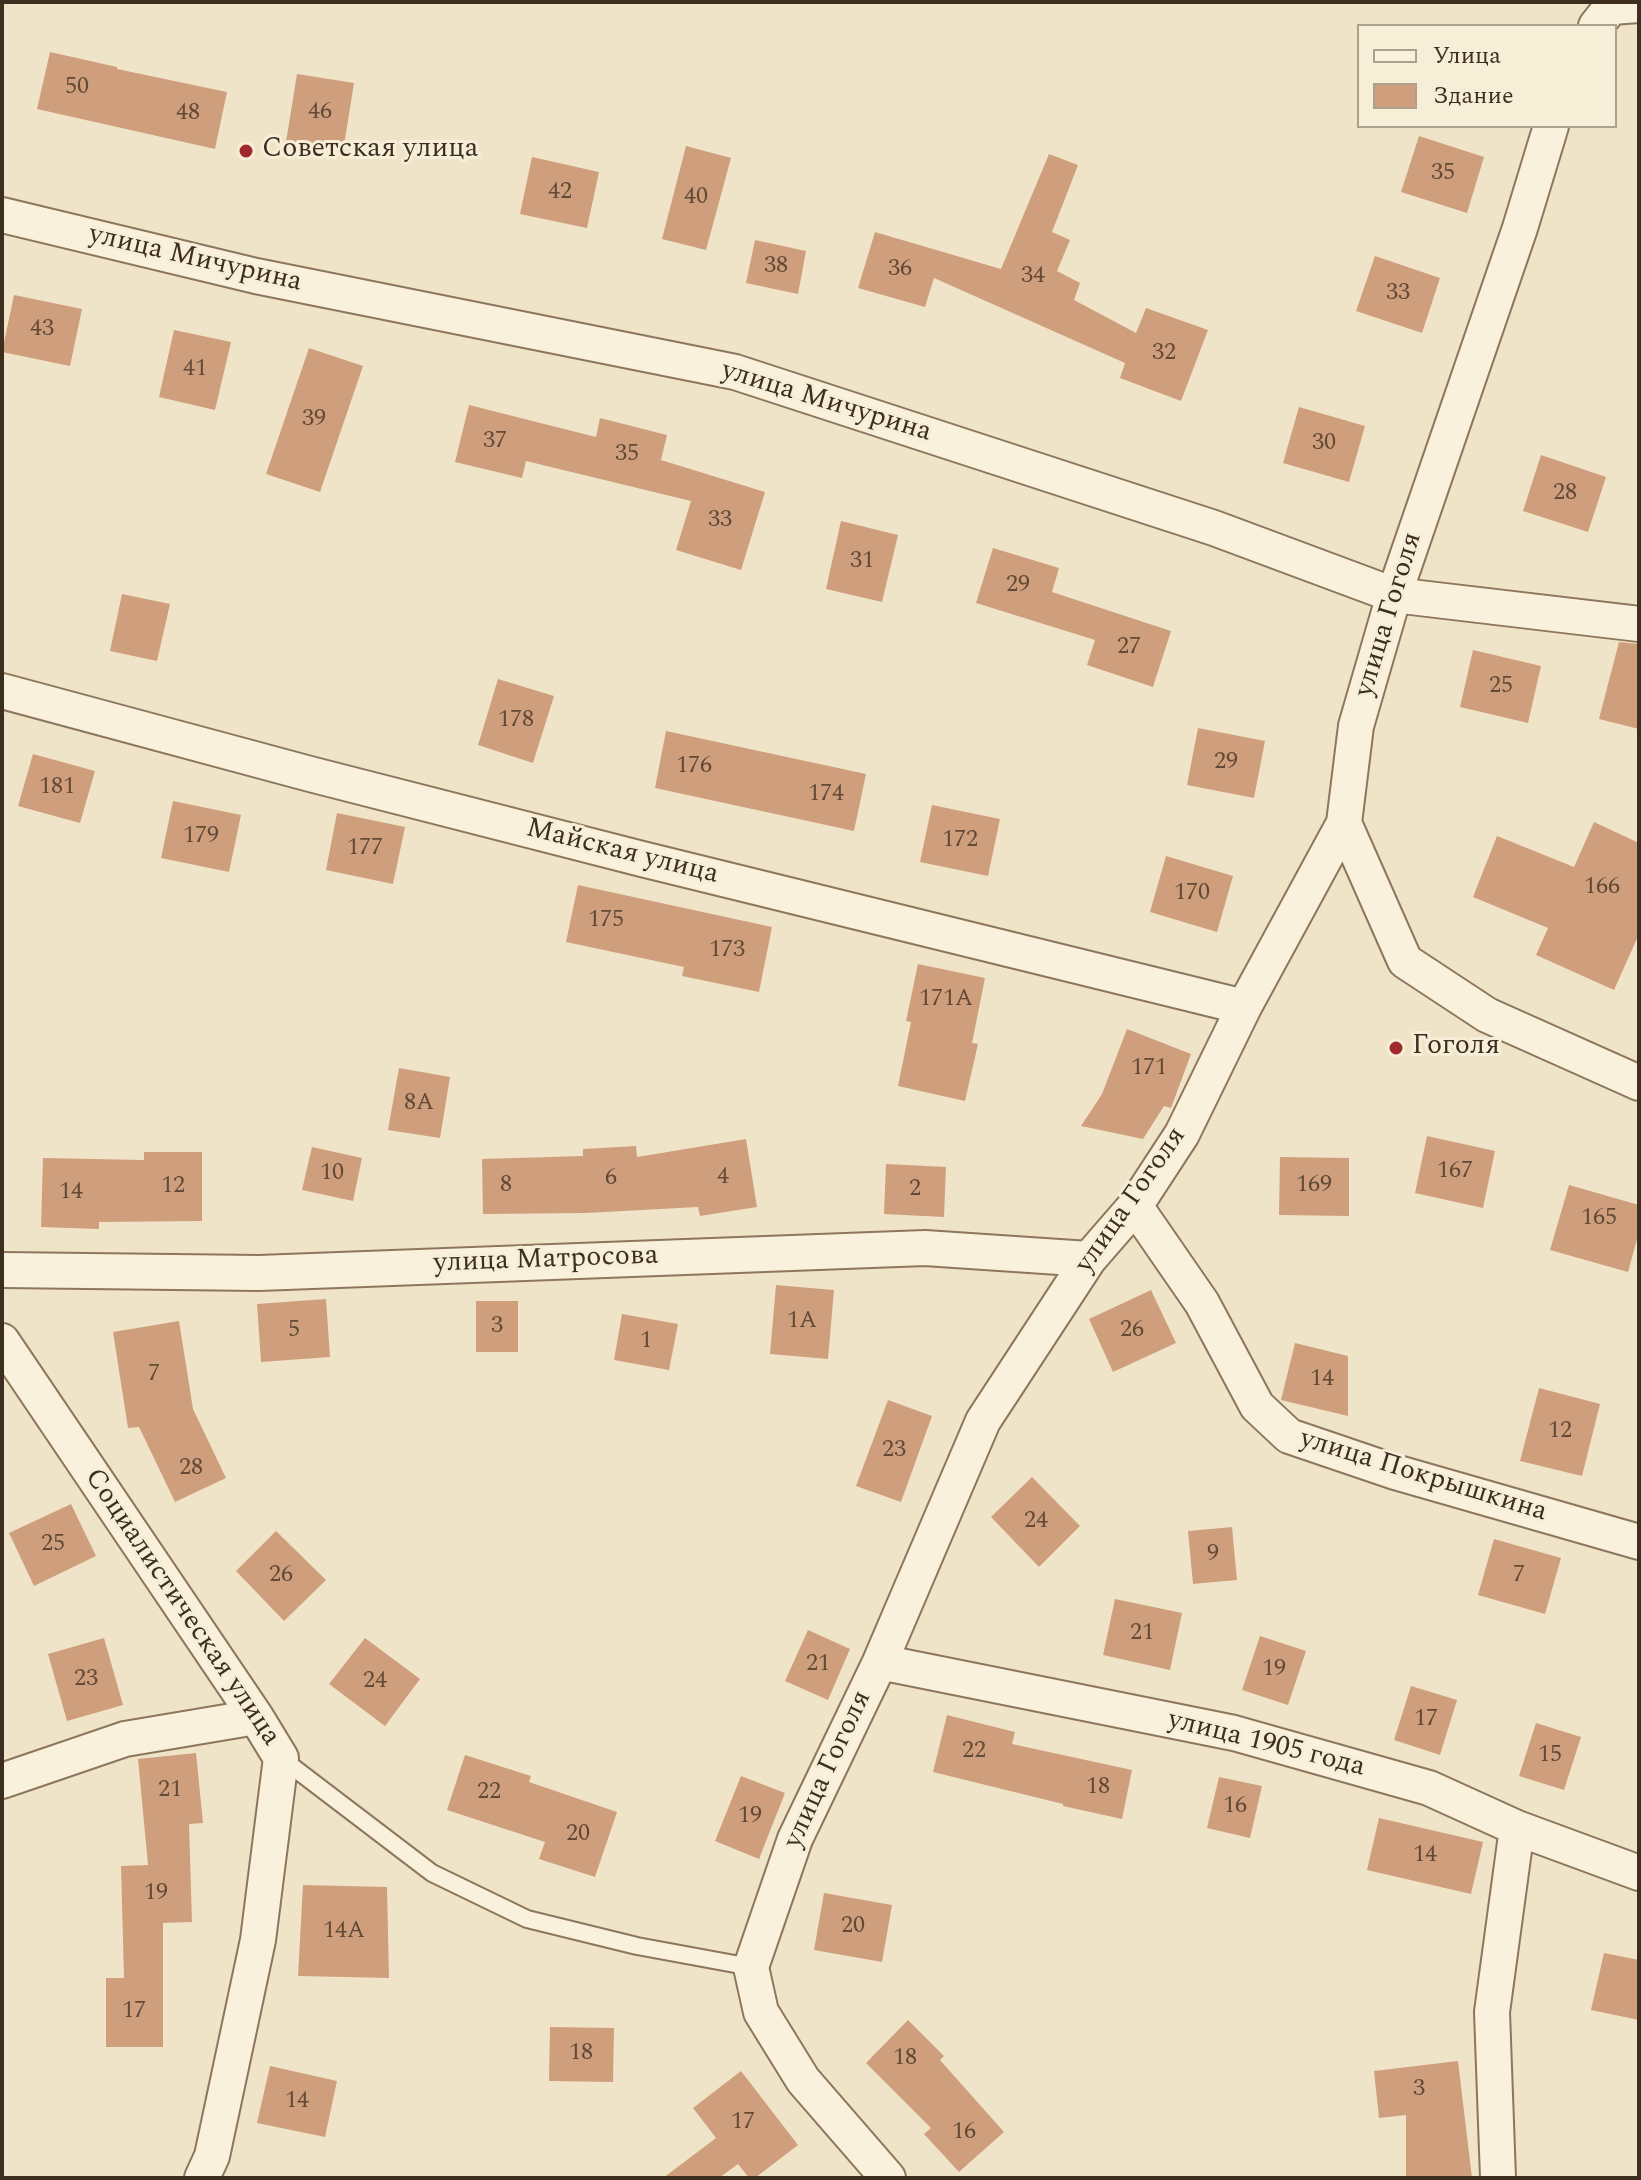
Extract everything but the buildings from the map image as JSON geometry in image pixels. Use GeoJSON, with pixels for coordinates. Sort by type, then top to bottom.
{"type":"FeatureCollection","features":[{"type":"Feature","properties":{"kind":"street","name":"улица Гоголя"},"geometry":{"type":"LineString","coordinates":[[751,1967],[795,1839],[880,1662],[983,1421],[1089,1259],[1135,1206],[1182,1134],[1244,1007],[1344,823],[1356,726],[1394,595],[1520,228],[1550,128]]}},
{"type":"Feature","properties":{"kind":"street","name":"улица Мичурина"},"geometry":{"type":"LineString","coordinates":[[2,215],[256,276],[735,372],[1214,528],[1394,595],[1639,624]]}},
{"type":"Feature","properties":{"kind":"street","name":"Майская улица"},"geometry":{"type":"LineString","coordinates":[[2,691],[612,851],[1244,1007]]}},
{"type":"Feature","properties":{"kind":"street"},"geometry":{"type":"LineString","coordinates":[[1344,823],[1405,961],[1487,1015],[1639,1083]]}},
{"type":"Feature","properties":{"kind":"street","name":"улица Покрышкина"},"geometry":{"type":"LineString","coordinates":[[1135,1206],[1202,1303],[1257,1406],[1289,1436],[1395,1472],[1639,1542]]}},
{"type":"Feature","properties":{"kind":"street","name":"улица Матросова"},"geometry":{"type":"LineString","coordinates":[[2,1270],[259,1273],[925,1248],[1089,1259]]}},
{"type":"Feature","properties":{"kind":"street","name":"Социалистическая улица"},"geometry":{"type":"LineString","coordinates":[[2,1341],[281,1758],[258,1940],[212,2156],[202,2178]]}},
{"type":"Feature","properties":{"kind":"street","name":"улица 1905 года"},"geometry":{"type":"LineString","coordinates":[[880,1662],[1234,1733],[1429,1788],[1517,1828],[1639,1873]]}},
{"type":"Feature","properties":{"kind":"street"},"geometry":{"type":"LineString","coordinates":[[2,1781],[125,1739],[256,1717]]}},
{"type":"Feature","properties":{"kind":"street"},"geometry":{"type":"LineString","coordinates":[[1498,2178],[1492,2012],[1517,1828]]}},
{"type":"Feature","properties":{"kind":"street"},"geometry":{"type":"LineString","coordinates":[[751,1967],[761,2012],[803,2080],[888,2178]]}},
{"type":"Feature","properties":{"kind":"lane"},"geometry":{"type":"LineString","coordinates":[[281,1758],[432,1873],[527,1919],[637,1946],[751,1967]]}},
{"type":"Feature","properties":{"kind":"place","name":"Советская улица"},"geometry":{"type":"Point","coordinates":[246,151]}},
{"type":"Feature","properties":{"kind":"place","name":"Гоголя"},"geometry":{"type":"Point","coordinates":[1396,1048]}}]}
